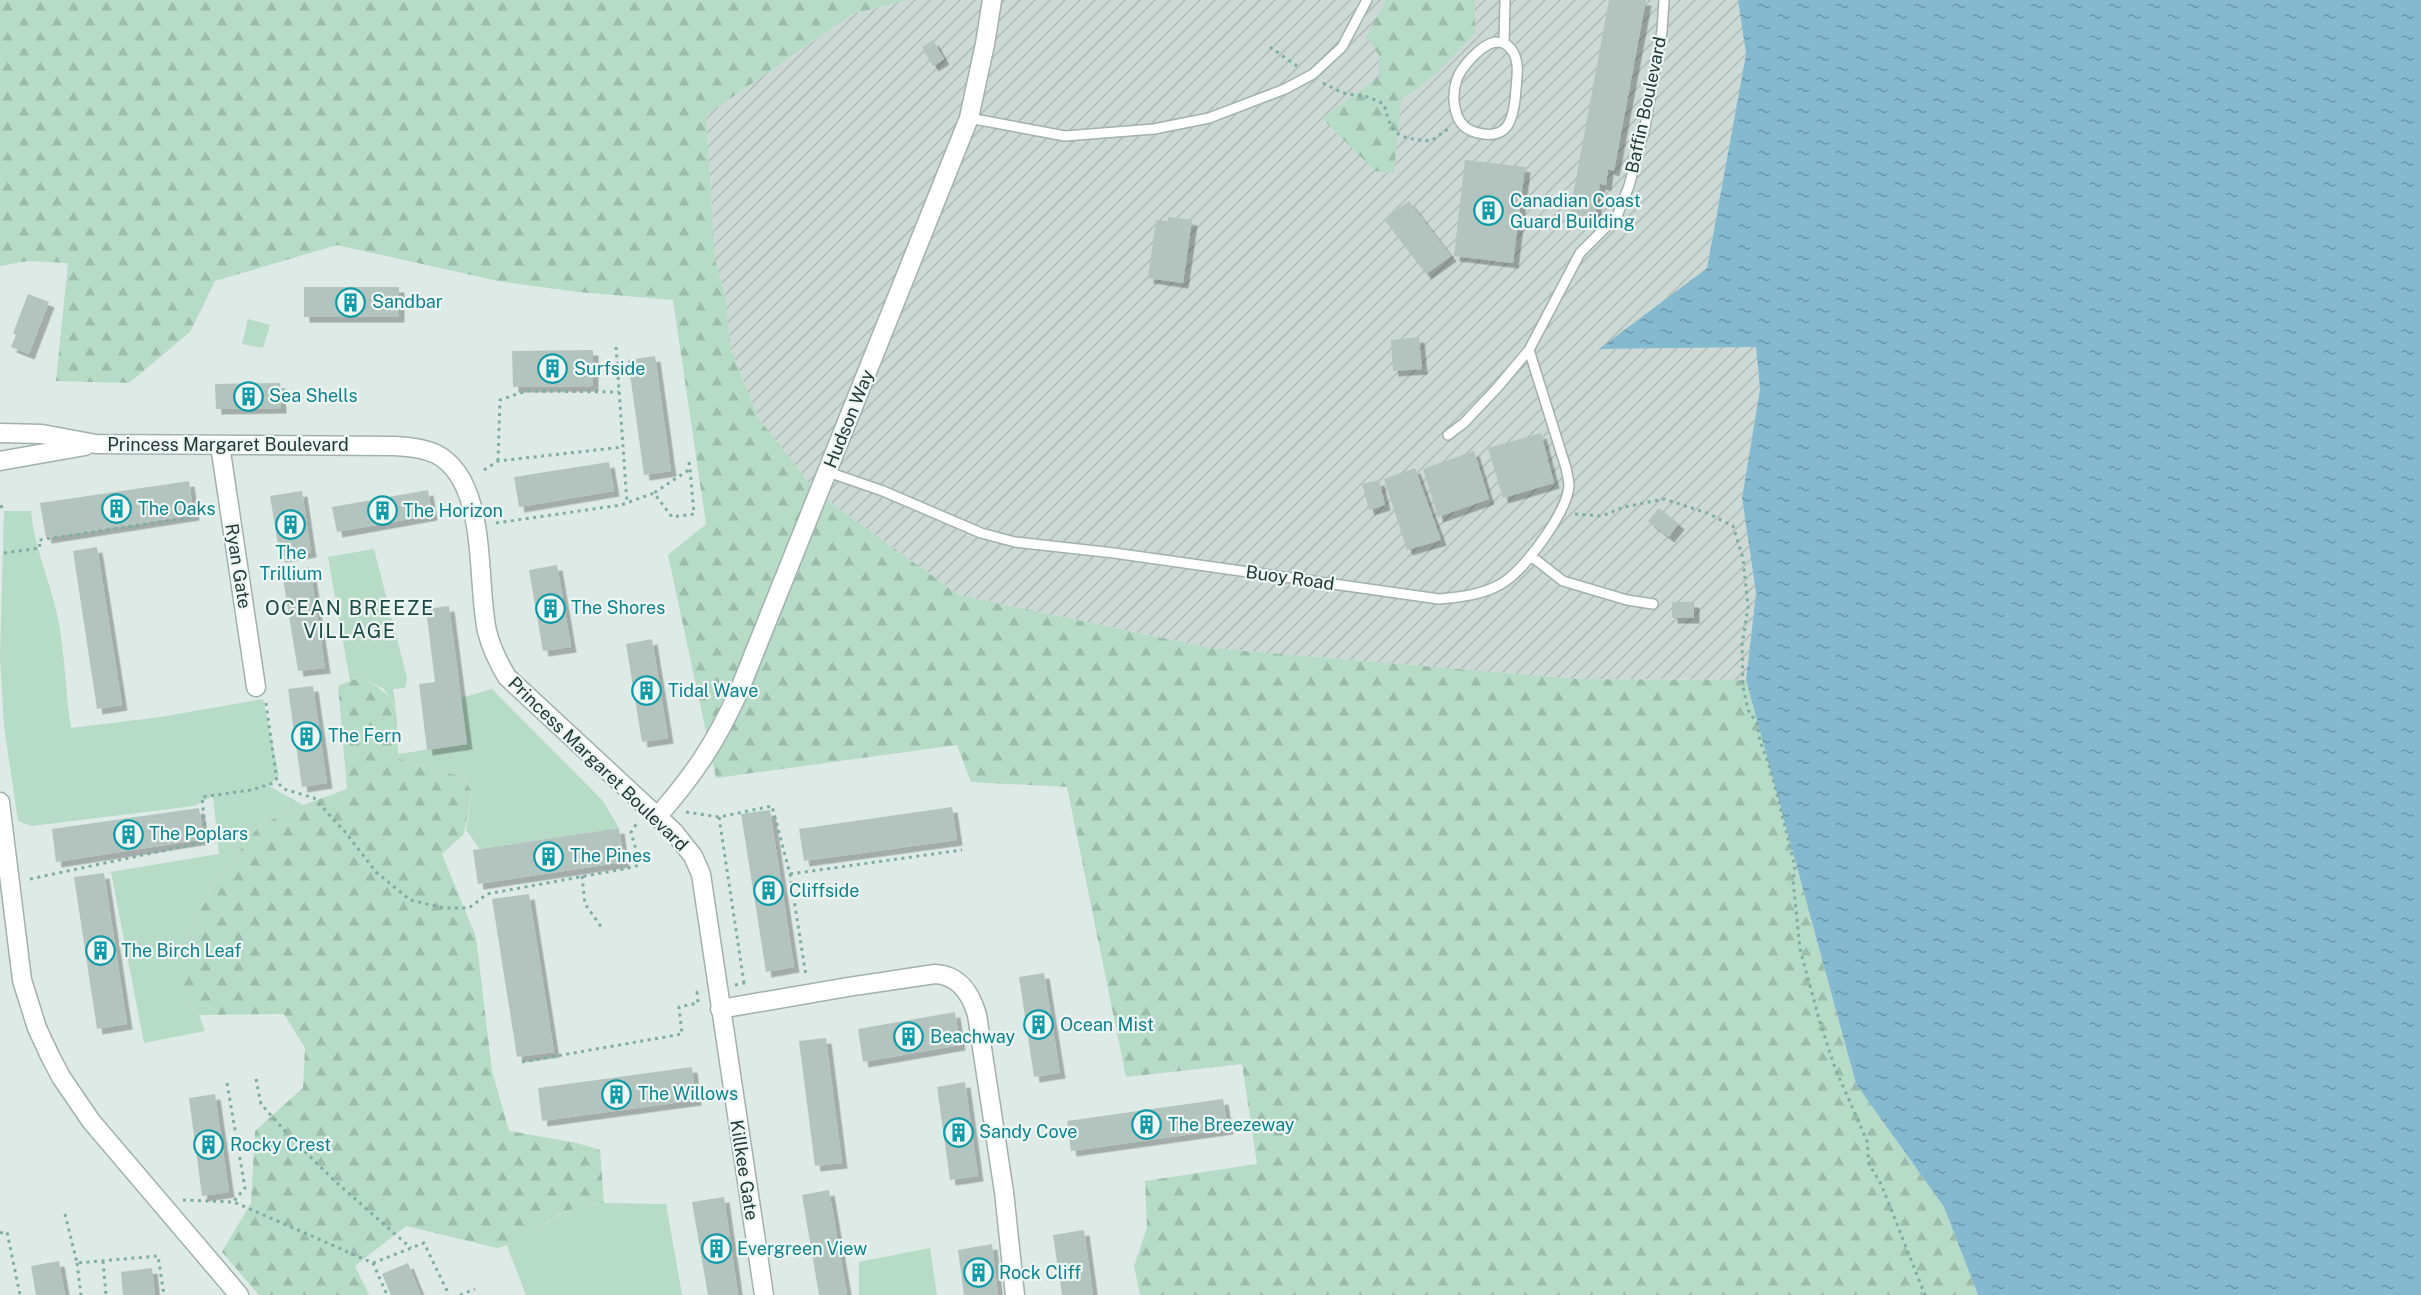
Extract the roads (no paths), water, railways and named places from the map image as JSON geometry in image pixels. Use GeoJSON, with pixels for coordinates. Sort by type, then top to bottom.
{"type":"FeatureCollection","features":[{"type":"Feature","properties":{"kind":"street","name":"Hudson Way"},"geometry":{"type":"LineString","coordinates":[[652,813],[701,764],[721,732],[828,472],[969,118],[992,0]]}},
{"type":"Feature","properties":{"kind":"street","name":"Princess Margaret Boulevard"},"geometry":{"type":"LineString","coordinates":[[0,433],[42,434],[96,444],[395,446],[419,448],[438,455],[463,482],[469,498],[479,553],[486,629],[494,654],[503,670],[514,684],[674,832],[693,856],[701,874],[720,1009]]}},
{"type":"Feature","properties":{"kind":"street","name":"Princess Margaret Boulevard"},"geometry":{"type":"LineString","coordinates":[[0,461],[96,444]]}},
{"type":"Feature","properties":{"kind":"street","name":"Ryan Gate"},"geometry":{"type":"LineString","coordinates":[[220,445],[261,694]]}},
{"type":"Feature","properties":{"kind":"street"},"geometry":{"type":"LineString","coordinates":[[0,802],[22,981],[37,1028],[50,1056],[61,1077],[91,1121],[239,1295]]}},
{"type":"Feature","properties":{"kind":"street"},"geometry":{"type":"LineString","coordinates":[[720,1009],[935,974],[949,976],[959,983],[973,1002],[977,1015],[1004,1192],[1015,1295]]}},
{"type":"Feature","properties":{"kind":"street","name":"Killkee Gate"},"geometry":{"type":"LineString","coordinates":[[720,1009],[764,1295]]}},
{"type":"Feature","properties":{"kind":"lane"},"geometry":{"type":"LineString","coordinates":[[969,118],[1065,136],[1104,135],[1154,129],[1209,118],[1285,89],[1310,76],[1342,47],[1367,0]]}},
{"type":"Feature","properties":{"kind":"lane"},"geometry":{"type":"LineString","coordinates":[[1504,42],[1489,44],[1464,67],[1457,77],[1454,88],[1455,112],[1459,121],[1467,129],[1484,135],[1496,134],[1505,129],[1515,113],[1516,59],[1512,50],[1504,42],[1505,0]]}},
{"type":"Feature","properties":{"kind":"lane","name":"Baffin Boulevard"},"geometry":{"type":"LineString","coordinates":[[1448,435],[1464,423],[1529,350],[1580,253],[1617,216],[1629,186],[1655,78],[1664,0]]}},
{"type":"Feature","properties":{"kind":"lane","name":"Buoy Road"},"geometry":{"type":"LineString","coordinates":[[828,472],[883,491],[981,533],[1015,542],[1439,599],[1469,596],[1502,584],[1531,556],[1560,513],[1569,486],[1566,468],[1529,350]]}},
{"type":"Feature","properties":{"kind":"lane"},"geometry":{"type":"LineString","coordinates":[[1531,556],[1563,581],[1627,600],[1653,604]]}},
{"type":"Feature","properties":{"kind":"water"},"geometry":{"type":"Polygon","coordinates":[[[1738,0],[2421,0],[2421,1295],[1978,1295],[1944,1207],[1856,1084],[1746,680],[1756,593],[1742,498],[1760,389],[1756,347],[1599,349],[1707,268],[1746,54],[1738,0]]]}},
{"type":"Feature","properties":{"kind":"place","name":"Canadian Coast Guard Building"},"geometry":{"type":"Point","coordinates":[1489,211]}},
{"type":"Feature","properties":{"kind":"place","name":"Sandbar"},"geometry":{"type":"Point","coordinates":[351,302]}},
{"type":"Feature","properties":{"kind":"place","name":"Surfside"},"geometry":{"type":"Point","coordinates":[553,369]}},
{"type":"Feature","properties":{"kind":"place","name":"Sea Shells"},"geometry":{"type":"Point","coordinates":[248,396]}},
{"type":"Feature","properties":{"kind":"place","name":"The Oaks"},"geometry":{"type":"Point","coordinates":[117,509]}},
{"type":"Feature","properties":{"kind":"place","name":"The Horizon"},"geometry":{"type":"Point","coordinates":[382,511]}},
{"type":"Feature","properties":{"kind":"place","name":"The Trillium"},"geometry":{"type":"Point","coordinates":[291,524]}},
{"type":"Feature","properties":{"kind":"place","name":"The Shores"},"geometry":{"type":"Point","coordinates":[550,608]}},
{"type":"Feature","properties":{"kind":"place","name":"Tidal Wave"},"geometry":{"type":"Point","coordinates":[647,691]}},
{"type":"Feature","properties":{"kind":"place","name":"The Fern"},"geometry":{"type":"Point","coordinates":[307,736]}},
{"type":"Feature","properties":{"kind":"place","name":"The Poplars"},"geometry":{"type":"Point","coordinates":[128,834]}},
{"type":"Feature","properties":{"kind":"place","name":"The Pines"},"geometry":{"type":"Point","coordinates":[549,856]}},
{"type":"Feature","properties":{"kind":"place","name":"Cliffside"},"geometry":{"type":"Point","coordinates":[768,891]}},
{"type":"Feature","properties":{"kind":"place","name":"The Birch Leaf"},"geometry":{"type":"Point","coordinates":[100,951]}},
{"type":"Feature","properties":{"kind":"place","name":"Ocean Mist"},"geometry":{"type":"Point","coordinates":[1039,1025]}},
{"type":"Feature","properties":{"kind":"place","name":"Beachway"},"geometry":{"type":"Point","coordinates":[909,1037]}},
{"type":"Feature","properties":{"kind":"place","name":"The Willows"},"geometry":{"type":"Point","coordinates":[617,1094]}},
{"type":"Feature","properties":{"kind":"place","name":"The Breezeway"},"geometry":{"type":"Point","coordinates":[1147,1125]}},
{"type":"Feature","properties":{"kind":"place","name":"Sandy Cove"},"geometry":{"type":"Point","coordinates":[958,1132]}},
{"type":"Feature","properties":{"kind":"place","name":"Rocky Crest"},"geometry":{"type":"Point","coordinates":[209,1145]}},
{"type":"Feature","properties":{"kind":"place","name":"Evergreen View"},"geometry":{"type":"Point","coordinates":[716,1249]}},
{"type":"Feature","properties":{"kind":"place","name":"Rock Cliff"},"geometry":{"type":"Point","coordinates":[978,1273]}},
{"type":"Feature","properties":{"kind":"district","name":"OCEAN BREEZE VILLAGE"},"geometry":{"type":"Point","coordinates":[350,620]}}]}
